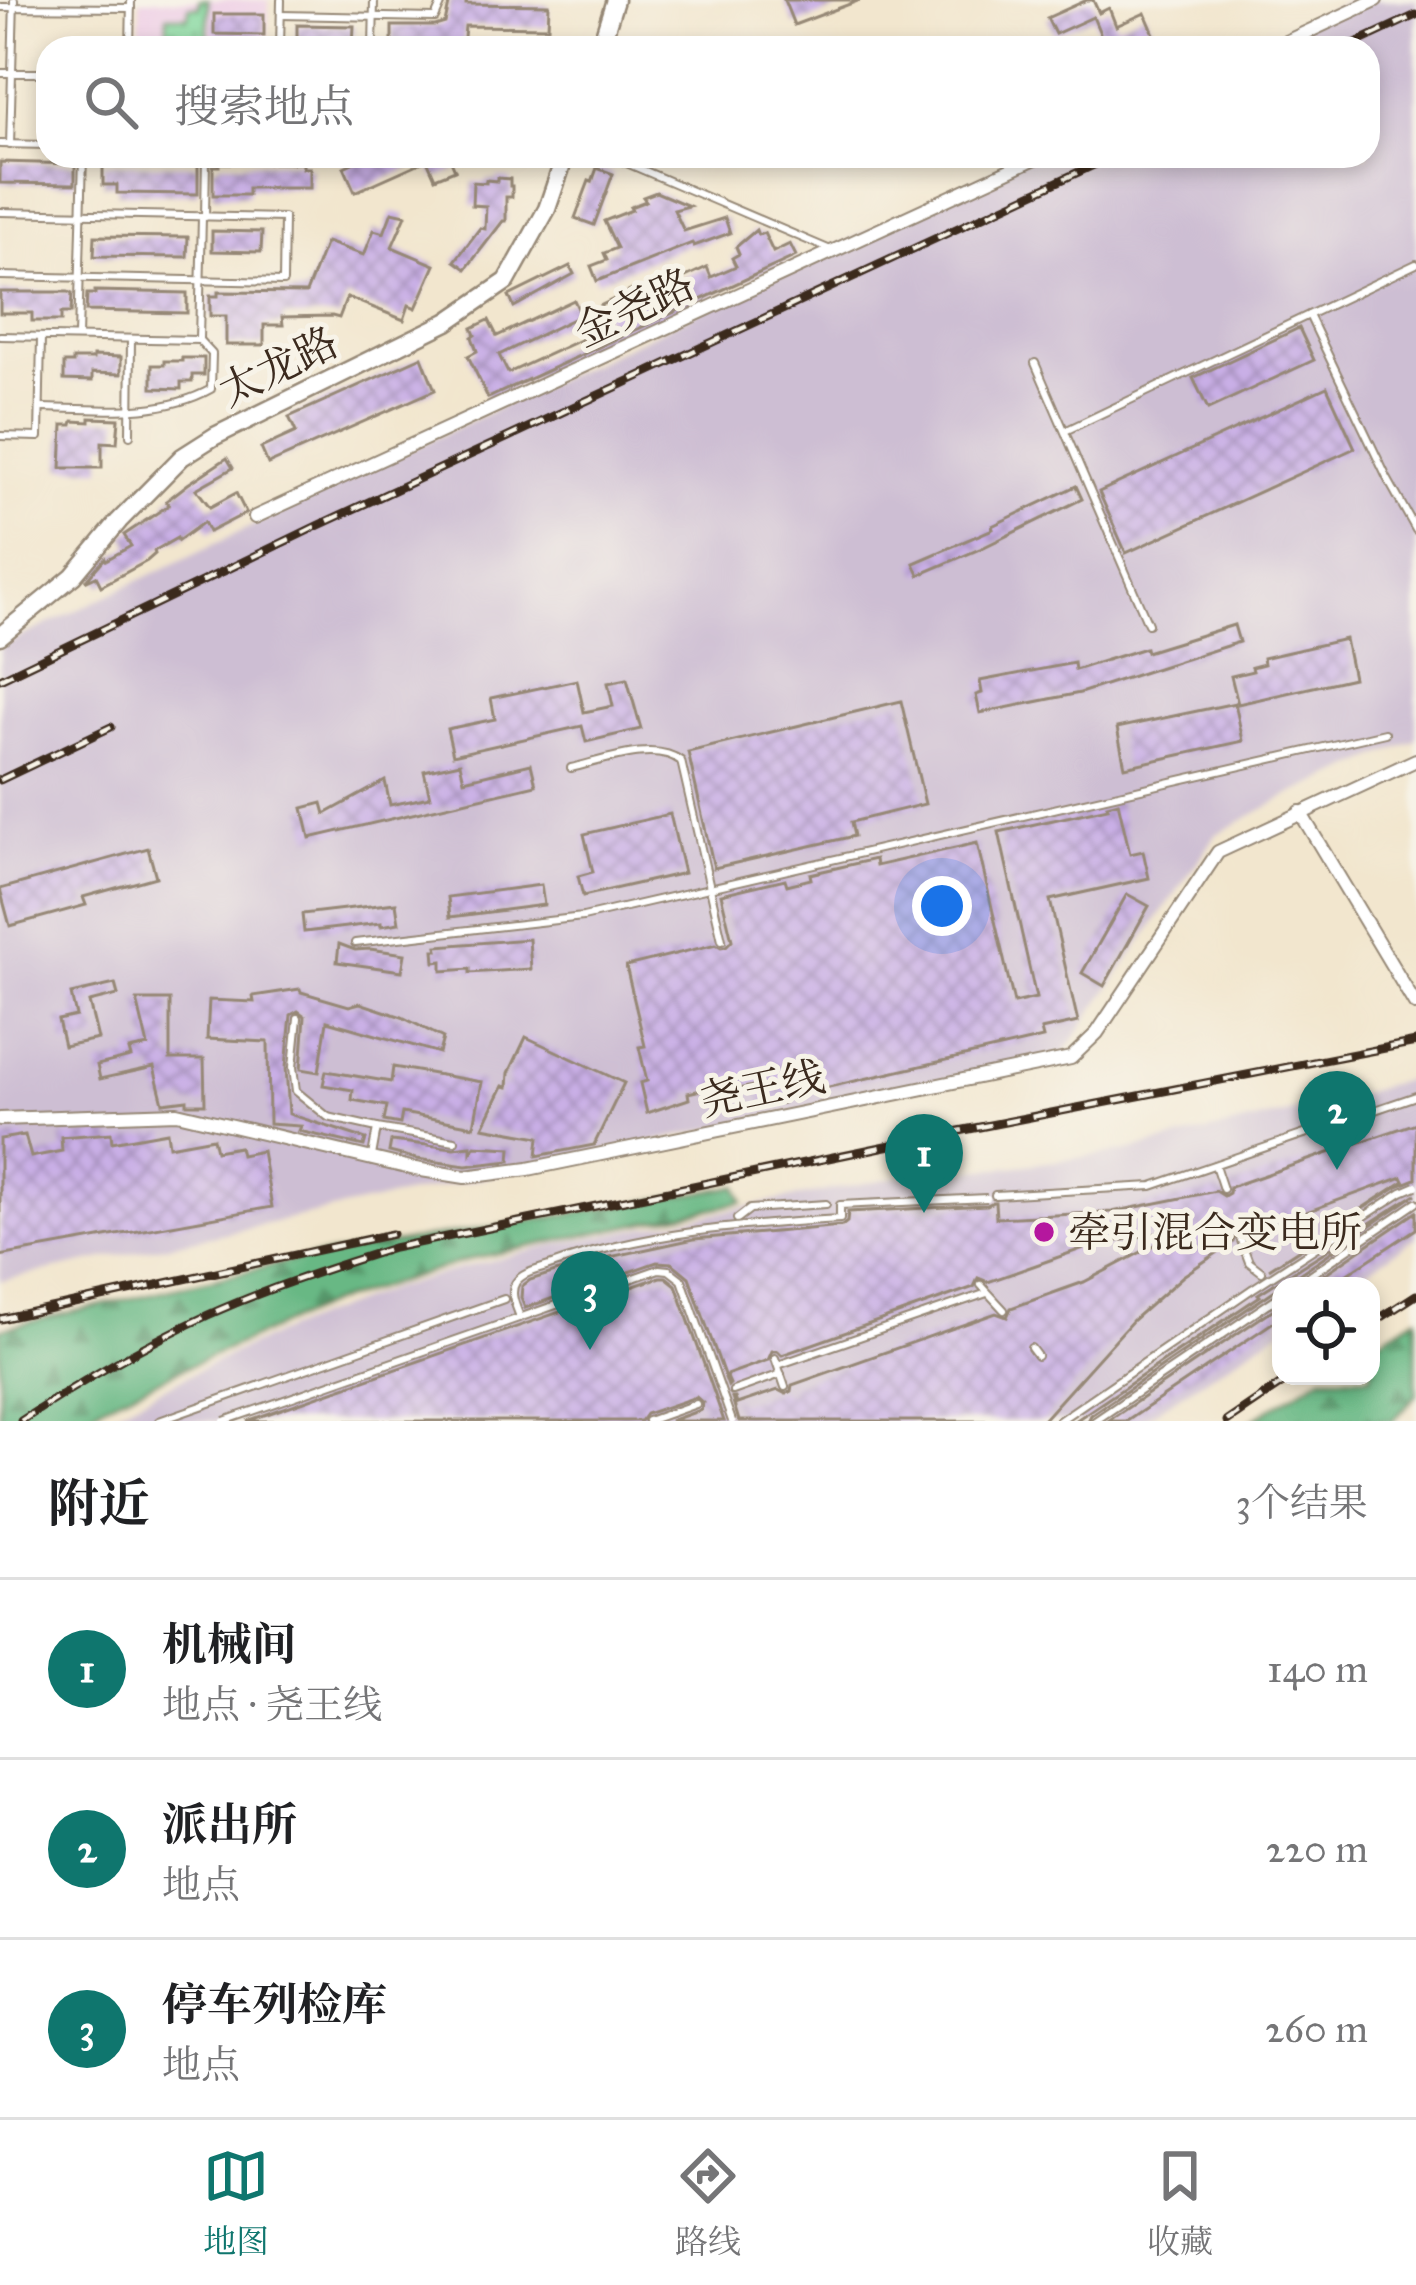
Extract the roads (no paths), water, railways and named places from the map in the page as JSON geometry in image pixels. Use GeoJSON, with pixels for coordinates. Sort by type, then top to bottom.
{"type":"FeatureCollection","features":[{"type":"Feature","properties":{"kind":"street"},"geometry":{"type":"LineString","coordinates":[[604,36],[615,0]]}},
{"type":"Feature","properties":{"kind":"street"},"geometry":{"type":"LineString","coordinates":[[1299,36],[1376,0]]}},
{"type":"Feature","properties":{"kind":"street","name":"太龙路"},"geometry":{"type":"LineString","coordinates":[[0,636],[73,576],[182,457],[215,436],[447,322],[507,281],[547,209],[561,168]]}},
{"type":"Feature","properties":{"kind":"street","name":"金尧路"},"geometry":{"type":"LineString","coordinates":[[255,517],[1014,168]]}},
{"type":"Feature","properties":{"kind":"street","name":"尧王线"},"geometry":{"type":"LineString","coordinates":[[0,1119],[177,1112],[372,1160],[465,1177],[528,1169],[1072,1058],[1097,1033],[1218,852],[1416,760]]}},
{"type":"Feature","properties":{"kind":"street"},"geometry":{"type":"LineString","coordinates":[[1300,812],[1415,1004]]}},
{"type":"Feature","properties":{"kind":"lane"},"geometry":{"type":"LineString","coordinates":[[280,36],[281,0]]}},
{"type":"Feature","properties":{"kind":"lane"},"geometry":{"type":"LineString","coordinates":[[373,36],[374,0]]}},
{"type":"Feature","properties":{"kind":"lane"},"geometry":{"type":"LineString","coordinates":[[281,15],[435,18],[443,0]]}},
{"type":"Feature","properties":{"kind":"lane"},"geometry":{"type":"LineString","coordinates":[[10,145],[14,4]]}},
{"type":"Feature","properties":{"kind":"lane"},"geometry":{"type":"LineString","coordinates":[[0,7],[131,4],[130,36]]}},
{"type":"Feature","properties":{"kind":"lane"},"geometry":{"type":"LineString","coordinates":[[0,73],[36,73]]}},
{"type":"Feature","properties":{"kind":"lane"},"geometry":{"type":"LineString","coordinates":[[0,144],[36,145]]}},
{"type":"Feature","properties":{"kind":"lane"},"geometry":{"type":"LineString","coordinates":[[77,338],[83,168]]}},
{"type":"Feature","properties":{"kind":"lane"},"geometry":{"type":"LineString","coordinates":[[40,408],[130,409],[190,402],[212,389],[212,354],[199,340],[206,168]]}},
{"type":"Feature","properties":{"kind":"lane"},"geometry":{"type":"LineString","coordinates":[[638,168],[835,251]]}},
{"type":"Feature","properties":{"kind":"lane"},"geometry":{"type":"LineString","coordinates":[[0,212],[284,218],[283,282],[0,276]]}},
{"type":"Feature","properties":{"kind":"lane"},"geometry":{"type":"LineString","coordinates":[[1065,431],[1416,264]]}},
{"type":"Feature","properties":{"kind":"lane"},"geometry":{"type":"LineString","coordinates":[[1309,315],[1416,530]]}},
{"type":"Feature","properties":{"kind":"lane"},"geometry":{"type":"LineString","coordinates":[[0,336],[199,340]]}},
{"type":"Feature","properties":{"kind":"lane"},"geometry":{"type":"LineString","coordinates":[[0,436],[39,437],[41,337]]}},
{"type":"Feature","properties":{"kind":"lane"},"geometry":{"type":"LineString","coordinates":[[130,435],[131,339]]}},
{"type":"Feature","properties":{"kind":"lane"},"geometry":{"type":"LineString","coordinates":[[1035,363],[1148,624]]}},
{"type":"Feature","properties":{"kind":"lane"},"geometry":{"type":"LineString","coordinates":[[355,943],[583,917],[1385,733]]}},
{"type":"Feature","properties":{"kind":"lane"},"geometry":{"type":"LineString","coordinates":[[571,768],[652,750],[671,753],[681,761],[722,940]]}},
{"type":"Feature","properties":{"kind":"lane"},"geometry":{"type":"LineString","coordinates":[[298,1018],[293,1067],[296,1091],[328,1117],[455,1142]]}},
{"type":"Feature","properties":{"kind":"lane"},"geometry":{"type":"LineString","coordinates":[[520,1317],[512,1293],[521,1276],[588,1252],[657,1236],[840,1219],[840,1204],[1152,1186],[1416,1096]]}},
{"type":"Feature","properties":{"kind":"lane"},"geometry":{"type":"LineString","coordinates":[[372,1160],[377,1129]]}},
{"type":"Feature","properties":{"kind":"lane"},"geometry":{"type":"LineString","coordinates":[[1215,1165],[1223,1189]]}},
{"type":"Feature","properties":{"kind":"lane"},"geometry":{"type":"LineString","coordinates":[[1059,1421],[1252,1289],[1416,1186]]}},
{"type":"Feature","properties":{"kind":"lane"},"geometry":{"type":"LineString","coordinates":[[1307,1277],[1416,1203]]}},
{"type":"Feature","properties":{"kind":"lane"},"geometry":{"type":"LineString","coordinates":[[737,1219],[750,1209],[826,1204]]}},
{"type":"Feature","properties":{"kind":"lane"},"geometry":{"type":"LineString","coordinates":[[1240,1238],[1249,1262],[1262,1272]]}},
{"type":"Feature","properties":{"kind":"lane"},"geometry":{"type":"LineString","coordinates":[[224,1421],[646,1273],[669,1270],[682,1280],[732,1421]]}},
{"type":"Feature","properties":{"kind":"lane"},"geometry":{"type":"LineString","coordinates":[[733,1391],[778,1366],[984,1289],[1004,1310]]}},
{"type":"Feature","properties":{"kind":"lane"},"geometry":{"type":"LineString","coordinates":[[159,1421],[183,1417],[505,1299]]}},
{"type":"Feature","properties":{"kind":"lane"},"geometry":{"type":"LineString","coordinates":[[1095,1421],[1272,1301]]}},
{"type":"Feature","properties":{"kind":"lane"},"geometry":{"type":"LineString","coordinates":[[387,1341],[392,1354]]}},
{"type":"Feature","properties":{"kind":"lane"},"geometry":{"type":"LineString","coordinates":[[1031,1348],[1037,1356]]}},
{"type":"Feature","properties":{"kind":"lane"},"geometry":{"type":"LineString","coordinates":[[778,1366],[785,1387]]}},
{"type":"Feature","properties":{"kind":"lane"},"geometry":{"type":"LineString","coordinates":[[1066,1396],[1075,1410]]}},
{"type":"Feature","properties":{"kind":"lane"},"geometry":{"type":"LineString","coordinates":[[648,1421],[696,1404]]}},
{"type":"Feature","properties":{"kind":"railway"},"geometry":{"type":"LineString","coordinates":[[1371,36],[1416,15]]}},
{"type":"Feature","properties":{"kind":"railway"},"geometry":{"type":"LineString","coordinates":[[0,679],[319,525],[1087,168]]}},
{"type":"Feature","properties":{"kind":"railway"},"geometry":{"type":"LineString","coordinates":[[0,780],[111,727]]}},
{"type":"Feature","properties":{"kind":"railway"},"geometry":{"type":"LineString","coordinates":[[21,1421],[112,1365],[208,1315],[393,1248],[1416,1042]]}},
{"type":"Feature","properties":{"kind":"railway"},"geometry":{"type":"LineString","coordinates":[[0,1319],[392,1234]]}},
{"type":"Feature","properties":{"kind":"railway"},"geometry":{"type":"LineString","coordinates":[[1380,1318],[1416,1295]]}},
{"type":"Feature","properties":{"kind":"railway"},"geometry":{"type":"LineString","coordinates":[[1227,1421],[1280,1385]]}},
{"type":"Feature","properties":{"kind":"place","name":"派出所"},"geometry":{"type":"Point","coordinates":[1337,1170]}},
{"type":"Feature","properties":{"kind":"place","name":"机械间"},"geometry":{"type":"Point","coordinates":[924,1213]}},
{"type":"Feature","properties":{"kind":"place","name":"牵引混合变电所"},"geometry":{"type":"Point","coordinates":[1044,1232]}},
{"type":"Feature","properties":{"kind":"place","name":"停车列检库"},"geometry":{"type":"Point","coordinates":[590,1350]}}]}
